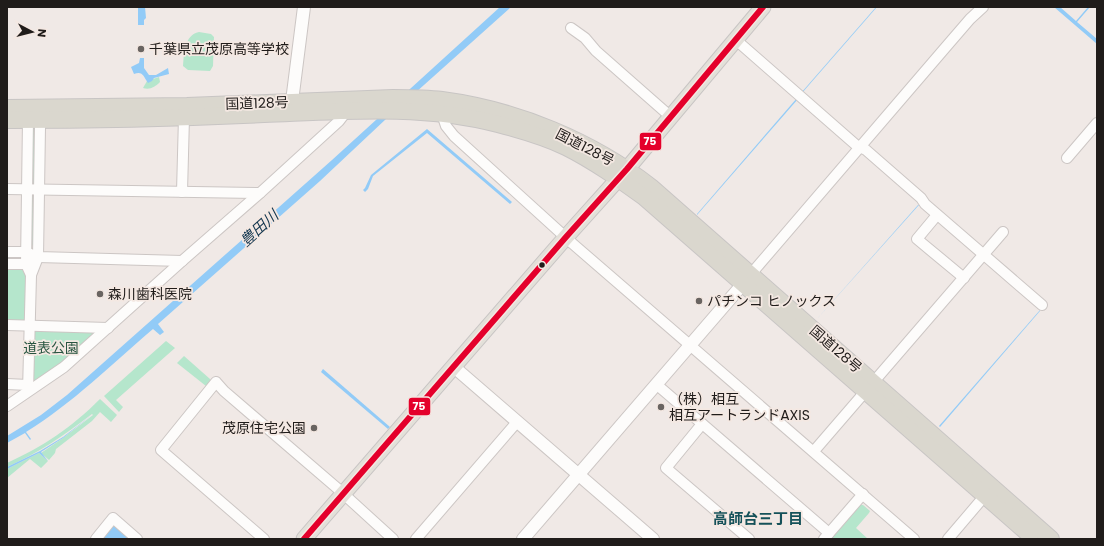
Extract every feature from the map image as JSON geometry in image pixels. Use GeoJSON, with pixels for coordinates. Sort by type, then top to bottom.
{"type":"FeatureCollection","features":[{"type":"Feature","properties":{"kind":"highway","name":"国道128号"},"geometry":{"type":"LineString","coordinates":[[353,107],[372,98],[393,98],[440,107]]}},
{"type":"Feature","properties":{"kind":"highway","name":"国道128号"},"geometry":{"type":"LineString","coordinates":[[7,120],[34,116],[187,106],[291,108],[353,107],[421,112],[440,107],[465,104],[529,121],[576,141],[623,174],[652,187],[747,279],[988,491],[1051,539]]}},
{"type":"Feature","properties":{"kind":"highway","name":"国道128号"},"geometry":{"type":"LineString","coordinates":[[7,108],[34,116],[184,117],[291,108]]}},
{"type":"Feature","properties":{"kind":"highway","name":"国道128号"},"geometry":{"type":"LineString","coordinates":[[988,491],[1034,539]]}},
{"type":"Feature","properties":{"kind":"main road"},"geometry":{"type":"LineString","coordinates":[[304,539],[566,237],[623,174],[763,7]]}},
{"type":"Feature","properties":{"kind":"street"},"geometry":{"type":"LineString","coordinates":[[291,108],[304,7]]}},
{"type":"Feature","properties":{"kind":"street"},"geometry":{"type":"LineString","coordinates":[[523,539],[970,19],[984,7]]}},
{"type":"Feature","properties":{"kind":"street"},"geometry":{"type":"LineString","coordinates":[[571,28],[671,116]]}},
{"type":"Feature","properties":{"kind":"street"},"geometry":{"type":"LineString","coordinates":[[736,40],[856,145],[866,150],[921,198],[937,215],[1042,305]]}},
{"type":"Feature","properties":{"kind":"street"},"geometry":{"type":"LineString","coordinates":[[7,406],[28,388],[64,367],[260,193],[353,107]]}},
{"type":"Feature","properties":{"kind":"street"},"geometry":{"type":"LineString","coordinates":[[440,107],[446,126],[454,136],[566,237],[914,539]]}},
{"type":"Feature","properties":{"kind":"street"},"geometry":{"type":"LineString","coordinates":[[31,275],[26,264],[26,190],[34,116]]}},
{"type":"Feature","properties":{"kind":"street"},"geometry":{"type":"LineString","coordinates":[[28,388],[31,275],[38,257],[39,190],[34,116]]}},
{"type":"Feature","properties":{"kind":"street"},"geometry":{"type":"LineString","coordinates":[[182,192],[184,117]]}},
{"type":"Feature","properties":{"kind":"street"},"geometry":{"type":"LineString","coordinates":[[1067,158],[1097,123]]}},
{"type":"Feature","properties":{"kind":"street"},"geometry":{"type":"LineString","coordinates":[[7,189],[260,193]]}},
{"type":"Feature","properties":{"kind":"street"},"geometry":{"type":"LineString","coordinates":[[937,215],[917,239],[964,278]]}},
{"type":"Feature","properties":{"kind":"street"},"geometry":{"type":"LineString","coordinates":[[814,451],[1003,232]]}},
{"type":"Feature","properties":{"kind":"street"},"geometry":{"type":"LineString","coordinates":[[7,252],[26,252],[38,257],[182,261]]}},
{"type":"Feature","properties":{"kind":"street"},"geometry":{"type":"LineString","coordinates":[[7,264],[26,264],[38,257]]}},
{"type":"Feature","properties":{"kind":"street"},"geometry":{"type":"LineString","coordinates":[[7,325],[108,328]]}},
{"type":"Feature","properties":{"kind":"street"},"geometry":{"type":"LineString","coordinates":[[454,367],[653,539]]}},
{"type":"Feature","properties":{"kind":"street"},"geometry":{"type":"LineString","coordinates":[[264,539],[161,450],[216,382],[224,391],[338,488],[393,539]]}},
{"type":"Feature","properties":{"kind":"street"},"geometry":{"type":"LineString","coordinates":[[7,384],[28,388]]}},
{"type":"Feature","properties":{"kind":"street"},"geometry":{"type":"LineString","coordinates":[[656,384],[827,536],[862,494]]}},
{"type":"Feature","properties":{"kind":"street"},"geometry":{"type":"LineString","coordinates":[[416,539],[517,422]]}},
{"type":"Feature","properties":{"kind":"street"},"geometry":{"type":"LineString","coordinates":[[702,424],[666,468],[742,537]]}},
{"type":"Feature","properties":{"kind":"street"},"geometry":{"type":"LineString","coordinates":[[948,539],[988,491]]}},
{"type":"Feature","properties":{"kind":"street"},"geometry":{"type":"LineString","coordinates":[[96,539],[113,518],[137,539]]}},
{"type":"Feature","properties":{"kind":"green space"},"geometry":{"type":"Polygon","coordinates":[[[199,32],[211,34],[214,37],[213,66],[210,71],[188,70],[183,66],[188,41],[190,37],[199,32]]]}},
{"type":"Feature","properties":{"kind":"green space"},"geometry":{"type":"Polygon","coordinates":[[[159,77],[160,82],[152,88],[143,88],[147,81],[159,77]]]}},
{"type":"Feature","properties":{"kind":"green space"},"geometry":{"type":"Polygon","coordinates":[[[31,130],[36,130],[35,184],[32,187],[31,130]]]}},
{"type":"Feature","properties":{"kind":"green space"},"geometry":{"type":"Polygon","coordinates":[[[32,194],[34,195],[34,245],[31,246],[32,194]]]}},
{"type":"Feature","properties":{"kind":"green space"},"geometry":{"type":"Polygon","coordinates":[[[7,270],[23,270],[28,276],[27,319],[23,322],[7,322],[7,270]]]}},
{"type":"Feature","properties":{"kind":"green space","name":"道表公園"},"geometry":{"type":"Polygon","coordinates":[[[37,328],[95,330],[97,334],[63,364],[36,383],[32,380],[33,334],[37,328]]]}},
{"type":"Feature","properties":{"kind":"green space"},"geometry":{"type":"Polygon","coordinates":[[[166,341],[175,348],[116,400],[123,407],[119,412],[104,396],[166,341]]]}},
{"type":"Feature","properties":{"kind":"green space"},"geometry":{"type":"Polygon","coordinates":[[[184,356],[210,379],[211,381],[206,386],[177,363],[184,356]]]}},
{"type":"Feature","properties":{"kind":"green space"},"geometry":{"type":"Polygon","coordinates":[[[100,399],[117,415],[111,422],[100,412],[92,421],[56,449],[55,453],[49,460],[41,453],[63,438],[93,415],[92,414],[51,443],[7,467],[7,463],[33,450],[68,428],[100,399]]]}},
{"type":"Feature","properties":{"kind":"green space"},"geometry":{"type":"Polygon","coordinates":[[[39,453],[48,461],[41,468],[30,459],[7,478],[7,469],[39,453]]]}},
{"type":"Feature","properties":{"kind":"green space"},"geometry":{"type":"Polygon","coordinates":[[[860,505],[863,505],[870,511],[856,528],[868,539],[830,539],[860,505]]]}},
{"type":"Feature","properties":{"kind":"water"},"geometry":{"type":"Polygon","coordinates":[[[138,7],[145,7],[146,18],[144,20],[144,25],[138,25],[138,7]]]}},
{"type":"Feature","properties":{"kind":"water","name":"豊田川"},"geometry":{"type":"Polygon","coordinates":[[[500,7],[511,7],[386,119],[320,181],[158,324],[164,332],[160,335],[153,329],[60,409],[26,432],[31,439],[30,440],[25,433],[7,443],[7,436],[41,415],[67,395],[332,160],[500,7]]]}},
{"type":"Feature","properties":{"kind":"water"},"geometry":{"type":"Polygon","coordinates":[[[876,7],[877,7],[801,93],[876,7]]]}},
{"type":"Feature","properties":{"kind":"water"},"geometry":{"type":"Polygon","coordinates":[[[1054,7],[1060,7],[1076,21],[1088,7],[1090,7],[1077,22],[1097,39],[1097,44],[1054,7]]]}},
{"type":"Feature","properties":{"kind":"water"},"geometry":{"type":"Polygon","coordinates":[[[140,58],[144,58],[144,68],[149,75],[156,75],[168,68],[169,74],[154,78],[148,83],[141,74],[134,74],[131,67],[139,63],[140,58]]]}},
{"type":"Feature","properties":{"kind":"water"},"geometry":{"type":"Polygon","coordinates":[[[797,98],[798,99],[697,215],[697,214],[797,98]]]}},
{"type":"Feature","properties":{"kind":"water"},"geometry":{"type":"Polygon","coordinates":[[[427,129],[512,202],[510,204],[427,133],[373,176],[368,189],[365,192],[363,190],[371,175],[427,129]]]}},
{"type":"Feature","properties":{"kind":"water"},"geometry":{"type":"Polygon","coordinates":[[[918,205],[919,205],[817,319],[918,205]]]}},
{"type":"Feature","properties":{"kind":"water"},"geometry":{"type":"Polygon","coordinates":[[[1040,311],[940,427],[939,426],[1040,311]]]}},
{"type":"Feature","properties":{"kind":"water"},"geometry":{"type":"Polygon","coordinates":[[[323,369],[390,427],[388,429],[321,372],[323,369]]]}},
{"type":"Feature","properties":{"kind":"water"},"geometry":{"type":"Polygon","coordinates":[[[93,414],[63,438],[41,452],[48,461],[39,453],[7,469],[7,467],[40,451],[63,437],[93,414]]]}},
{"type":"Feature","properties":{"kind":"water"},"geometry":{"type":"Polygon","coordinates":[[[114,524],[131,539],[101,539],[114,524]]]}},
{"type":"Feature","properties":{"kind":"transit line","name":"75"},"geometry":{"type":"LineString","coordinates":[[304,539],[566,237],[627,169],[763,7]]}},
{"type":"Feature","properties":{"kind":"place","name":"千葉県立茂原高等学校"},"geometry":{"type":"Point","coordinates":[141,49]}},
{"type":"Feature","properties":{"kind":"place","name":"森川歯科医院"},"geometry":{"type":"Point","coordinates":[100,294]}},
{"type":"Feature","properties":{"kind":"place","name":"パチンコ ヒノックス"},"geometry":{"type":"Point","coordinates":[699,301]}},
{"type":"Feature","properties":{"kind":"place","name":"（株）相互 相互アートランドAXIS"},"geometry":{"type":"Point","coordinates":[661,407]}},
{"type":"Feature","properties":{"kind":"place","name":"茂原住宅公園"},"geometry":{"type":"Point","coordinates":[314,428]}},
{"type":"Feature","properties":{"kind":"district","name":"高師台三丁目"},"geometry":{"type":"Point","coordinates":[758,518]}}]}
